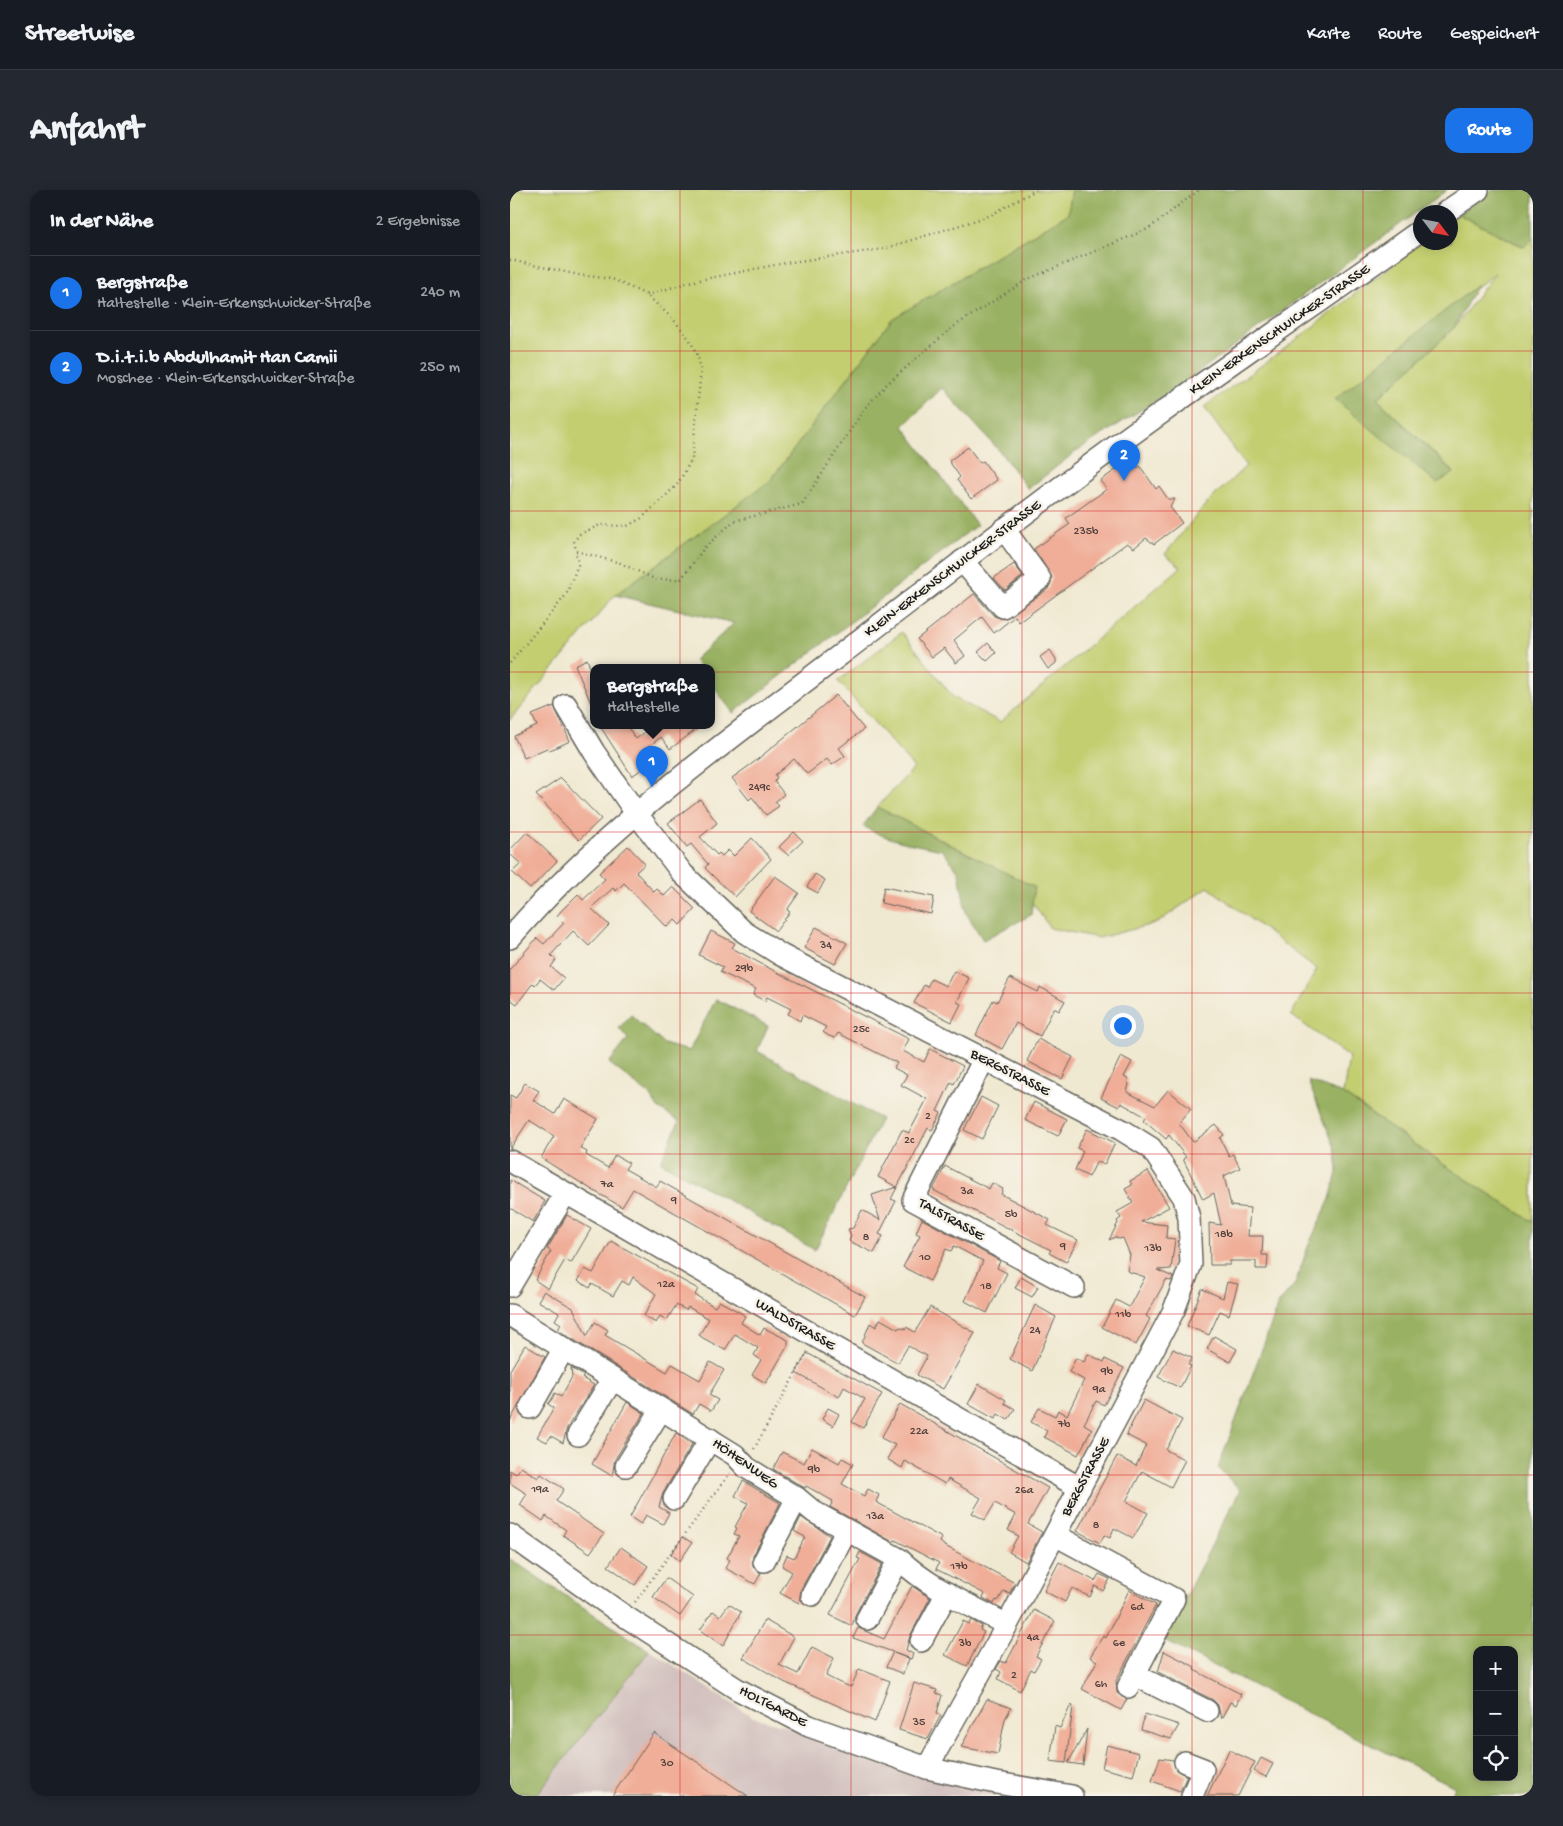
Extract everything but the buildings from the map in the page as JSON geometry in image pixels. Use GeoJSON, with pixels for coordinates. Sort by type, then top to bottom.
{"type":"FeatureCollection","features":[{"type":"Feature","properties":{"kind":"street"},"geometry":{"type":"LineString","coordinates":[[1456,205],[1478,190]]}},
{"type":"Feature","properties":{"kind":"street","name":"KLEIN-ERKENSCHWICKER-STRASSE"},"geometry":{"type":"LineString","coordinates":[[510,938],[581,861],[636,813],[1004,529],[1159,415],[1413,235]]}},
{"type":"Feature","properties":{"kind":"street"},"geometry":{"type":"LineString","coordinates":[[962,561],[1003,607],[1040,579],[1004,529]]}},
{"type":"Feature","properties":{"kind":"street","name":"BERGSTRASSE"},"geometry":{"type":"LineString","coordinates":[[566,705],[594,752],[636,813],[683,874],[744,932],[781,955],[1122,1130],[1151,1148],[1184,1198],[1189,1218],[1191,1264],[1174,1310],[1055,1535],[927,1768]]}},
{"type":"Feature","properties":{"kind":"street","name":"TALSTRASSE"},"geometry":{"type":"LineString","coordinates":[[984,1059],[913,1200],[1074,1286]]}},
{"type":"Feature","properties":{"kind":"street","name":"WALDSTRASSE"},"geometry":{"type":"LineString","coordinates":[[510,1161],[1080,1488]]}},
{"type":"Feature","properties":{"kind":"street"},"geometry":{"type":"LineString","coordinates":[[510,1286],[566,1194]]}},
{"type":"Feature","properties":{"kind":"street","name":"HÖHENWEG"},"geometry":{"type":"LineString","coordinates":[[514,1317],[563,1350],[710,1439],[740,1460],[747,1468],[797,1498],[814,1512],[846,1532],[899,1559],[910,1570],[947,1593],[1006,1625]]}},
{"type":"Feature","properties":{"kind":"street"},"geometry":{"type":"LineString","coordinates":[[530,1408],[563,1350]]}},
{"type":"Feature","properties":{"kind":"street"},"geometry":{"type":"LineString","coordinates":[[578,1435],[612,1380]]}},
{"type":"Feature","properties":{"kind":"street"},"geometry":{"type":"LineString","coordinates":[[626,1466],[661,1410]]}},
{"type":"Feature","properties":{"kind":"street"},"geometry":{"type":"LineString","coordinates":[[674,1499],[710,1439]]}},
{"type":"Feature","properties":{"kind":"street"},"geometry":{"type":"LineString","coordinates":[[764,1561],[797,1498]]}},
{"type":"Feature","properties":{"kind":"street"},"geometry":{"type":"LineString","coordinates":[[812,1595],[846,1532]]}},
{"type":"Feature","properties":{"kind":"street","name":"HOLTGARDE"},"geometry":{"type":"LineString","coordinates":[[510,1535],[626,1617],[737,1689],[810,1726],[927,1768],[1013,1791],[1072,1796]]}},
{"type":"Feature","properties":{"kind":"street"},"geometry":{"type":"LineString","coordinates":[[1055,1535],[1174,1599],[1131,1681],[1207,1711]]}},
{"type":"Feature","properties":{"kind":"street"},"geometry":{"type":"LineString","coordinates":[[866,1619],[899,1559]]}},
{"type":"Feature","properties":{"kind":"street"},"geometry":{"type":"LineString","coordinates":[[921,1642],[947,1593]]}},
{"type":"Feature","properties":{"kind":"street"},"geometry":{"type":"LineString","coordinates":[[1185,1762],[1203,1769],[1192,1796]]}},
{"type":"Feature","properties":{"kind":"path"},"geometry":{"type":"LineString","coordinates":[[647,295],[690,282],[784,263],[883,249],[989,216],[1036,190]]}},
{"type":"Feature","properties":{"kind":"path"},"geometry":{"type":"LineString","coordinates":[[576,551],[620,563],[657,580],[681,579],[705,547],[734,521],[802,504],[865,408],[887,384],[953,327],[1028,279],[1148,228],[1198,190]]}},
{"type":"Feature","properties":{"kind":"path"},"geometry":{"type":"LineString","coordinates":[[510,260],[579,275],[612,279],[647,295],[674,320],[690,340],[697,354],[701,370],[692,459],[677,485],[642,518],[627,526],[600,526],[580,534],[574,542],[578,565],[566,595],[510,664]]}},
{"type":"Feature","properties":{"kind":"path"},"geometry":{"type":"LineString","coordinates":[[626,1617],[680,1537],[740,1460],[752,1453],[816,1337]]}},
{"type":"Feature","properties":{"kind":"shaded area"},"geometry":{"type":"Polygon","coordinates":[[[515,1562],[753,1717],[1043,1796],[510,1796],[510,1793],[538,1793],[649,1651],[515,1562]]]}},
{"type":"Feature","properties":{"kind":"green space"},"geometry":{"type":"Polygon","coordinates":[[[510,190],[1072,190],[1068,214],[892,319],[770,481],[615,595],[510,720],[510,190]]]}},
{"type":"Feature","properties":{"kind":"green space"},"geometry":{"type":"Polygon","coordinates":[[[1072,190],[1447,190],[1427,205],[1413,205],[1413,215],[1182,384],[1078,450],[1028,489],[997,448],[942,388],[903,426],[977,525],[733,713],[715,688],[715,664],[697,664],[694,660],[734,623],[615,595],[770,481],[892,319],[1068,214],[1072,190]]]}},
{"type":"Feature","properties":{"kind":"green space"},"geometry":{"type":"Polygon","coordinates":[[[1493,190],[1533,190],[1533,238],[1524,247],[1458,214],[1493,190]]]}},
{"type":"Feature","properties":{"kind":"green space"},"geometry":{"type":"Polygon","coordinates":[[[1458,214],[1524,247],[1533,238],[1533,1222],[1435,1159],[1343,1094],[1349,1057],[1291,1015],[1317,969],[1208,887],[1157,923],[1099,938],[1050,928],[1015,878],[877,807],[914,768],[838,681],[902,632],[953,697],[1000,722],[1181,567],[1165,554],[1206,504],[1246,466],[1204,407],[1288,346],[1413,249],[1458,250],[1458,214]],[[1495,273],[1335,399],[1454,472],[1377,399],[1453,329],[1495,273]]]}},
{"type":"Feature","properties":{"kind":"green space"},"geometry":{"type":"Polygon","coordinates":[[[1477,285],[1453,329],[1377,399],[1454,473],[1437,483],[1335,399],[1477,285]]]}},
{"type":"Feature","properties":{"kind":"green space"},"geometry":{"type":"Polygon","coordinates":[[[877,807],[1034,887],[1031,915],[983,940],[966,913],[959,872],[942,850],[891,839],[863,826],[877,807]]]}},
{"type":"Feature","properties":{"kind":"green space"},"geometry":{"type":"Polygon","coordinates":[[[716,999],[768,1026],[757,1051],[881,1119],[815,1250],[661,1162],[679,1121],[658,1108],[650,1095],[609,1063],[628,1039],[619,1028],[631,1015],[664,1044],[689,1051],[716,999]]]}},
{"type":"Feature","properties":{"kind":"green space"},"geometry":{"type":"Polygon","coordinates":[[[1308,1081],[1343,1094],[1435,1159],[1533,1222],[1533,1796],[1451,1796],[1455,1787],[1163,1640],[1240,1490],[1218,1468],[1279,1303],[1295,1284],[1309,1244],[1330,1199],[1338,1169],[1335,1148],[1308,1081]]]}},
{"type":"Feature","properties":{"kind":"green space"},"geometry":{"type":"Polygon","coordinates":[[[510,1559],[649,1651],[538,1793],[510,1793],[510,1559]]]}},
{"type":"Feature","properties":{"kind":"place","name":"D.i.t.i.b Abdulhamit Han Camii"},"geometry":{"type":"Point","coordinates":[1124,481]}},
{"type":"Feature","properties":{"kind":"place","name":"Bergstraße"},"geometry":{"type":"Point","coordinates":[652,787]}}]}
